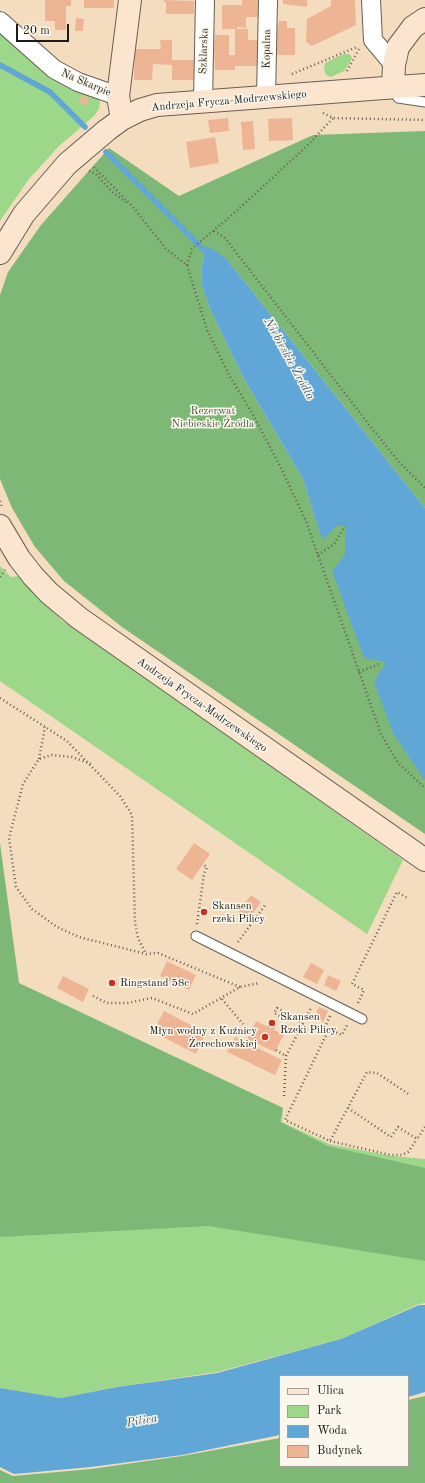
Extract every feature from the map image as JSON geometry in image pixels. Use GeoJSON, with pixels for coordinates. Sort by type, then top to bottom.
{"type":"FeatureCollection","features":[{"type":"Feature","properties":{"kind":"street"},"geometry":{"type":"LineString","coordinates":[[122,119],[118,96],[130,0]]}},
{"type":"Feature","properties":{"kind":"street","name":"Szklarska"},"geometry":{"type":"LineString","coordinates":[[203,102],[205,0]]}},
{"type":"Feature","properties":{"kind":"street","name":"Kopalna"},"geometry":{"type":"LineString","coordinates":[[266,98],[268,0]]}},
{"type":"Feature","properties":{"kind":"street"},"geometry":{"type":"LineString","coordinates":[[371,0],[373,40],[394,65]]}},
{"type":"Feature","properties":{"kind":"street"},"geometry":{"type":"LineString","coordinates":[[394,87],[394,65],[398,47],[413,27],[425,19]]}},
{"type":"Feature","properties":{"kind":"street","name":"Na Skarpie"},"geometry":{"type":"LineString","coordinates":[[0,21],[54,69],[78,82],[118,96]]}},
{"type":"Feature","properties":{"kind":"street","name":"Andrzeja Frycza-Modrzewskiego"},"geometry":{"type":"LineString","coordinates":[[0,253],[24,214],[51,182],[86,147],[122,119],[140,110],[158,105],[425,85]]}},
{"type":"Feature","properties":{"kind":"street","name":"Andrzeja Frycza-Modrzewskiego"},"geometry":{"type":"LineString","coordinates":[[0,526],[19,558],[33,576],[49,593],[79,618],[425,860]]}},
{"type":"Feature","properties":{"kind":"lane"},"geometry":{"type":"LineString","coordinates":[[394,87],[398,98],[425,102]]}},
{"type":"Feature","properties":{"kind":"lane"},"geometry":{"type":"LineString","coordinates":[[196,936],[362,1019]]}},
{"type":"Feature","properties":{"kind":"path"},"geometry":{"type":"LineString","coordinates":[[425,120],[333,118],[307,146],[214,231],[192,249],[187,265],[207,330],[228,375],[252,413],[280,466],[306,521],[381,734],[398,762],[425,788]]}},
{"type":"Feature","properties":{"kind":"path"},"geometry":{"type":"LineString","coordinates":[[86,169],[96,174],[112,192],[133,207]]}},
{"type":"Feature","properties":{"kind":"path"},"geometry":{"type":"LineString","coordinates":[[97,169],[133,207],[166,249],[187,265]]}},
{"type":"Feature","properties":{"kind":"path"},"geometry":{"type":"LineString","coordinates":[[214,231],[225,238],[354,406],[400,462],[425,488]]}},
{"type":"Feature","properties":{"kind":"path"},"geometry":{"type":"LineString","coordinates":[[318,555],[334,544],[345,526]]}},
{"type":"Feature","properties":{"kind":"path"},"geometry":{"type":"LineString","coordinates":[[359,672],[380,664]]}},
{"type":"Feature","properties":{"kind":"path"},"geometry":{"type":"LineString","coordinates":[[0,698],[67,741],[91,764],[120,796],[132,815],[135,923],[138,938],[146,954]]}},
{"type":"Feature","properties":{"kind":"path"},"geometry":{"type":"LineString","coordinates":[[45,726],[39,759],[23,784],[9,838],[16,887],[32,909],[57,927],[79,937],[146,954],[158,953],[240,987]]}},
{"type":"Feature","properties":{"kind":"path"},"geometry":{"type":"LineString","coordinates":[[39,759],[52,755],[59,755],[72,757],[91,764]]}},
{"type":"Feature","properties":{"kind":"path"},"geometry":{"type":"LineString","coordinates":[[196,936],[204,874],[207,867],[202,864]]}},
{"type":"Feature","properties":{"kind":"path"},"geometry":{"type":"LineString","coordinates":[[338,1018],[330,1015],[325,1027],[342,1035],[364,990],[352,984],[397,892],[409,898]]}},
{"type":"Feature","properties":{"kind":"path"},"geometry":{"type":"LineString","coordinates":[[230,953],[266,904]]}},
{"type":"Feature","properties":{"kind":"path"},"geometry":{"type":"LineString","coordinates":[[93,996],[107,1003],[127,1003],[152,998],[193,1014],[222,999],[240,987],[282,980]]}},
{"type":"Feature","properties":{"kind":"path"},"geometry":{"type":"LineString","coordinates":[[284,1096],[286,1056],[317,997]]}},
{"type":"Feature","properties":{"kind":"path"},"geometry":{"type":"LineString","coordinates":[[222,999],[243,1024]]}},
{"type":"Feature","properties":{"kind":"path"},"geometry":{"type":"LineString","coordinates":[[282,1013],[303,1023]]}},
{"type":"Feature","properties":{"kind":"path"},"geometry":{"type":"LineString","coordinates":[[344,1021],[347,1026]]}},
{"type":"Feature","properties":{"kind":"path"},"geometry":{"type":"LineString","coordinates":[[329,1029],[285,1120],[330,1141],[392,1155],[402,1155],[408,1152],[425,1127]]}},
{"type":"Feature","properties":{"kind":"path"},"geometry":{"type":"LineString","coordinates":[[276,1050],[286,1056]]}},
{"type":"Feature","properties":{"kind":"path"},"geometry":{"type":"LineString","coordinates":[[330,1141],[367,1072],[377,1073],[410,1095]]}},
{"type":"Feature","properties":{"kind":"path"},"geometry":{"type":"LineString","coordinates":[[348,1108],[391,1137],[398,1127],[417,1139]]}},
{"type":"Feature","properties":{"kind":"green space"},"geometry":{"type":"Polygon","coordinates":[[[0,28],[97,97],[100,102],[99,109],[94,116],[58,147],[29,179],[0,221],[0,28]]]}},
{"type":"Feature","properties":{"kind":"green space"},"geometry":{"type":"Polygon","coordinates":[[[344,54],[349,54],[352,57],[344,71],[331,77],[326,75],[324,69],[325,63],[344,54]]]}},
{"type":"Feature","properties":{"kind":"green space","name":"Rezerwat Niebieskie Źródła"},"geometry":{"type":"Polygon","coordinates":[[[425,131],[425,508],[228,261],[203,252],[204,258],[201,283],[210,309],[243,377],[303,479],[322,539],[337,526],[345,526],[345,555],[387,662],[425,781],[425,834],[122,627],[64,581],[35,547],[12,508],[0,479],[0,295],[8,272],[41,225],[109,148],[179,196],[313,135],[425,131]]]}},
{"type":"Feature","properties":{"kind":"green space"},"geometry":{"type":"Polygon","coordinates":[[[0,566],[11,577],[19,576],[62,621],[76,628],[403,860],[367,934],[0,681],[0,566]]]}},
{"type":"Feature","properties":{"kind":"green space"},"geometry":{"type":"Polygon","coordinates":[[[0,843],[18,983],[283,1108],[282,1122],[329,1144],[392,1156],[425,1159],[425,1303],[419,1304],[341,1339],[217,1372],[116,1387],[61,1398],[0,1388],[0,843]]]}},
{"type":"Feature","properties":{"kind":"green space"},"geometry":{"type":"Polygon","coordinates":[[[0,844],[19,983],[283,1108],[280,1122],[328,1146],[425,1168],[425,1261],[209,1226],[0,1237],[0,844]]]}},
{"type":"Feature","properties":{"kind":"green space"},"geometry":{"type":"Polygon","coordinates":[[[425,1396],[425,1483],[0,1483],[0,1470],[13,1476],[91,1469],[182,1456],[279,1438],[279,1467],[409,1467],[409,1400],[425,1396]]]}},
{"type":"Feature","properties":{"kind":"water"},"geometry":{"type":"Polygon","coordinates":[[[206,247],[215,250],[228,261],[425,508],[425,781],[393,733],[374,682],[386,662],[364,658],[332,571],[345,555],[345,526],[337,526],[322,540],[303,479],[243,377],[210,309],[201,283],[204,258],[203,252],[206,247]]]}},
{"type":"Feature","properties":{"kind":"water","name":"Pilica"},"geometry":{"type":"Polygon","coordinates":[[[419,1305],[425,1305],[425,1392],[409,1397],[409,1375],[279,1375],[279,1435],[182,1455],[91,1467],[14,1474],[0,1467],[0,1388],[61,1398],[117,1387],[217,1373],[341,1339],[419,1305]]]}},
{"type":"Feature","properties":{"kind":"building"},"geometry":{"type":"Polygon","coordinates":[[[45,0],[71,0],[71,6],[66,6],[66,30],[55,30],[55,21],[45,21],[45,0]]]}},
{"type":"Feature","properties":{"kind":"building"},"geometry":{"type":"Polygon","coordinates":[[[84,0],[114,0],[114,8],[84,8],[84,0]]]}},
{"type":"Feature","properties":{"kind":"building"},"geometry":{"type":"Polygon","coordinates":[[[164,0],[194,1],[194,14],[166,14],[166,2],[164,2],[164,0]]]}},
{"type":"Feature","properties":{"kind":"building"},"geometry":{"type":"Polygon","coordinates":[[[242,0],[262,0],[261,17],[246,17],[246,28],[237,27],[237,29],[248,29],[248,40],[257,40],[257,66],[235,66],[235,70],[215,70],[212,41],[215,41],[215,35],[229,35],[229,55],[235,55],[235,29],[222,29],[222,5],[242,5],[242,0]]]}},
{"type":"Feature","properties":{"kind":"building"},"geometry":{"type":"Polygon","coordinates":[[[283,0],[307,0],[307,7],[283,4],[283,0]]]}},
{"type":"Feature","properties":{"kind":"building"},"geometry":{"type":"Polygon","coordinates":[[[331,0],[355,0],[356,25],[312,46],[306,42],[307,19],[331,6],[331,0]]]}},
{"type":"Feature","properties":{"kind":"building"},"geometry":{"type":"Polygon","coordinates":[[[76,18],[84,19],[83,31],[75,31],[76,18]]]}},
{"type":"Feature","properties":{"kind":"building"},"geometry":{"type":"Polygon","coordinates":[[[279,21],[287,21],[287,28],[295,28],[295,55],[270,55],[270,27],[278,27],[279,21]]]}},
{"type":"Feature","properties":{"kind":"building"},"geometry":{"type":"Polygon","coordinates":[[[160,40],[172,40],[172,60],[195,60],[195,80],[172,80],[172,65],[153,64],[152,80],[134,80],[135,49],[161,49],[160,40]]]}},
{"type":"Feature","properties":{"kind":"building"},"geometry":{"type":"Polygon","coordinates":[[[81,96],[89,98],[87,105],[79,103],[81,96]]]}},
{"type":"Feature","properties":{"kind":"building"},"geometry":{"type":"Polygon","coordinates":[[[228,118],[229,131],[210,133],[208,120],[228,118]]]}},
{"type":"Feature","properties":{"kind":"building"},"geometry":{"type":"Polygon","coordinates":[[[292,118],[293,140],[269,141],[268,119],[292,118]]]}},
{"type":"Feature","properties":{"kind":"building"},"geometry":{"type":"Polygon","coordinates":[[[253,121],[255,149],[243,150],[241,122],[253,121]]]}},
{"type":"Feature","properties":{"kind":"building"},"geometry":{"type":"Polygon","coordinates":[[[215,137],[219,163],[190,168],[186,142],[215,137]]]}},
{"type":"Feature","properties":{"kind":"building"},"geometry":{"type":"Polygon","coordinates":[[[194,843],[210,854],[192,880],[176,869],[194,843]]]}},
{"type":"Feature","properties":{"kind":"building"},"geometry":{"type":"Polygon","coordinates":[[[251,895],[261,902],[247,921],[237,914],[251,895]]]}},
{"type":"Feature","properties":{"kind":"building"},"geometry":{"type":"Polygon","coordinates":[[[167,961],[196,975],[189,990],[160,976],[167,961]]]}},
{"type":"Feature","properties":{"kind":"building"},"geometry":{"type":"Polygon","coordinates":[[[311,963],[324,970],[317,984],[303,977],[311,963]]]}},
{"type":"Feature","properties":{"kind":"building"},"geometry":{"type":"Polygon","coordinates":[[[328,975],[341,981],[336,991],[324,985],[328,975]]]}},
{"type":"Feature","properties":{"kind":"building"},"geometry":{"type":"Polygon","coordinates":[[[63,976],[89,989],[83,1002],[57,988],[63,976]]]}},
{"type":"Feature","properties":{"kind":"building","name":"Ringstand 58c"},"geometry":{"type":"Polygon","coordinates":[[[109,980],[117,980],[117,986],[107,984],[109,980]]]}},
{"type":"Feature","properties":{"kind":"building"},"geometry":{"type":"Polygon","coordinates":[[[319,1007],[328,1011],[323,1022],[314,1017],[319,1007]]]}},
{"type":"Feature","properties":{"kind":"building"},"geometry":{"type":"Polygon","coordinates":[[[164,1011],[206,1033],[196,1054],[153,1032],[164,1011]]]}},
{"type":"Feature","properties":{"kind":"building","name":"Młyn wodny z Kuźnicy Żerechowskiej"},"geometry":{"type":"Polygon","coordinates":[[[271,1018],[278,1021],[274,1030],[284,1034],[275,1052],[247,1039],[256,1021],[267,1026],[271,1018]]]}},
{"type":"Feature","properties":{"kind":"building"},"geometry":{"type":"Polygon","coordinates":[[[235,1037],[282,1060],[275,1075],[227,1052],[235,1037]]]}},
{"type":"Feature","properties":{"kind":"waterway","name":"Niebieskie Źródła"},"geometry":{"type":"LineString","coordinates":[[0,65],[50,92],[85,127]]}},
{"type":"Feature","properties":{"kind":"waterway","name":"Niebieskie Źródła"},"geometry":{"type":"LineString","coordinates":[[106,152],[209,255]]}},
{"type":"Feature","properties":{"kind":"place","name":"Skansen rzeki Pilicy"},"geometry":{"type":"Point","coordinates":[204,912]}},
{"type":"Feature","properties":{"kind":"place","name":"Ringstand 58c"},"geometry":{"type":"Point","coordinates":[112,983]}},
{"type":"Feature","properties":{"kind":"place","name":"Skansen Rzeki Pilicy"},"geometry":{"type":"Point","coordinates":[272,1023]}},
{"type":"Feature","properties":{"kind":"place","name":"Młyn wodny z Kuźnicy Żerechowskiej"},"geometry":{"type":"Point","coordinates":[265,1037]}}]}
